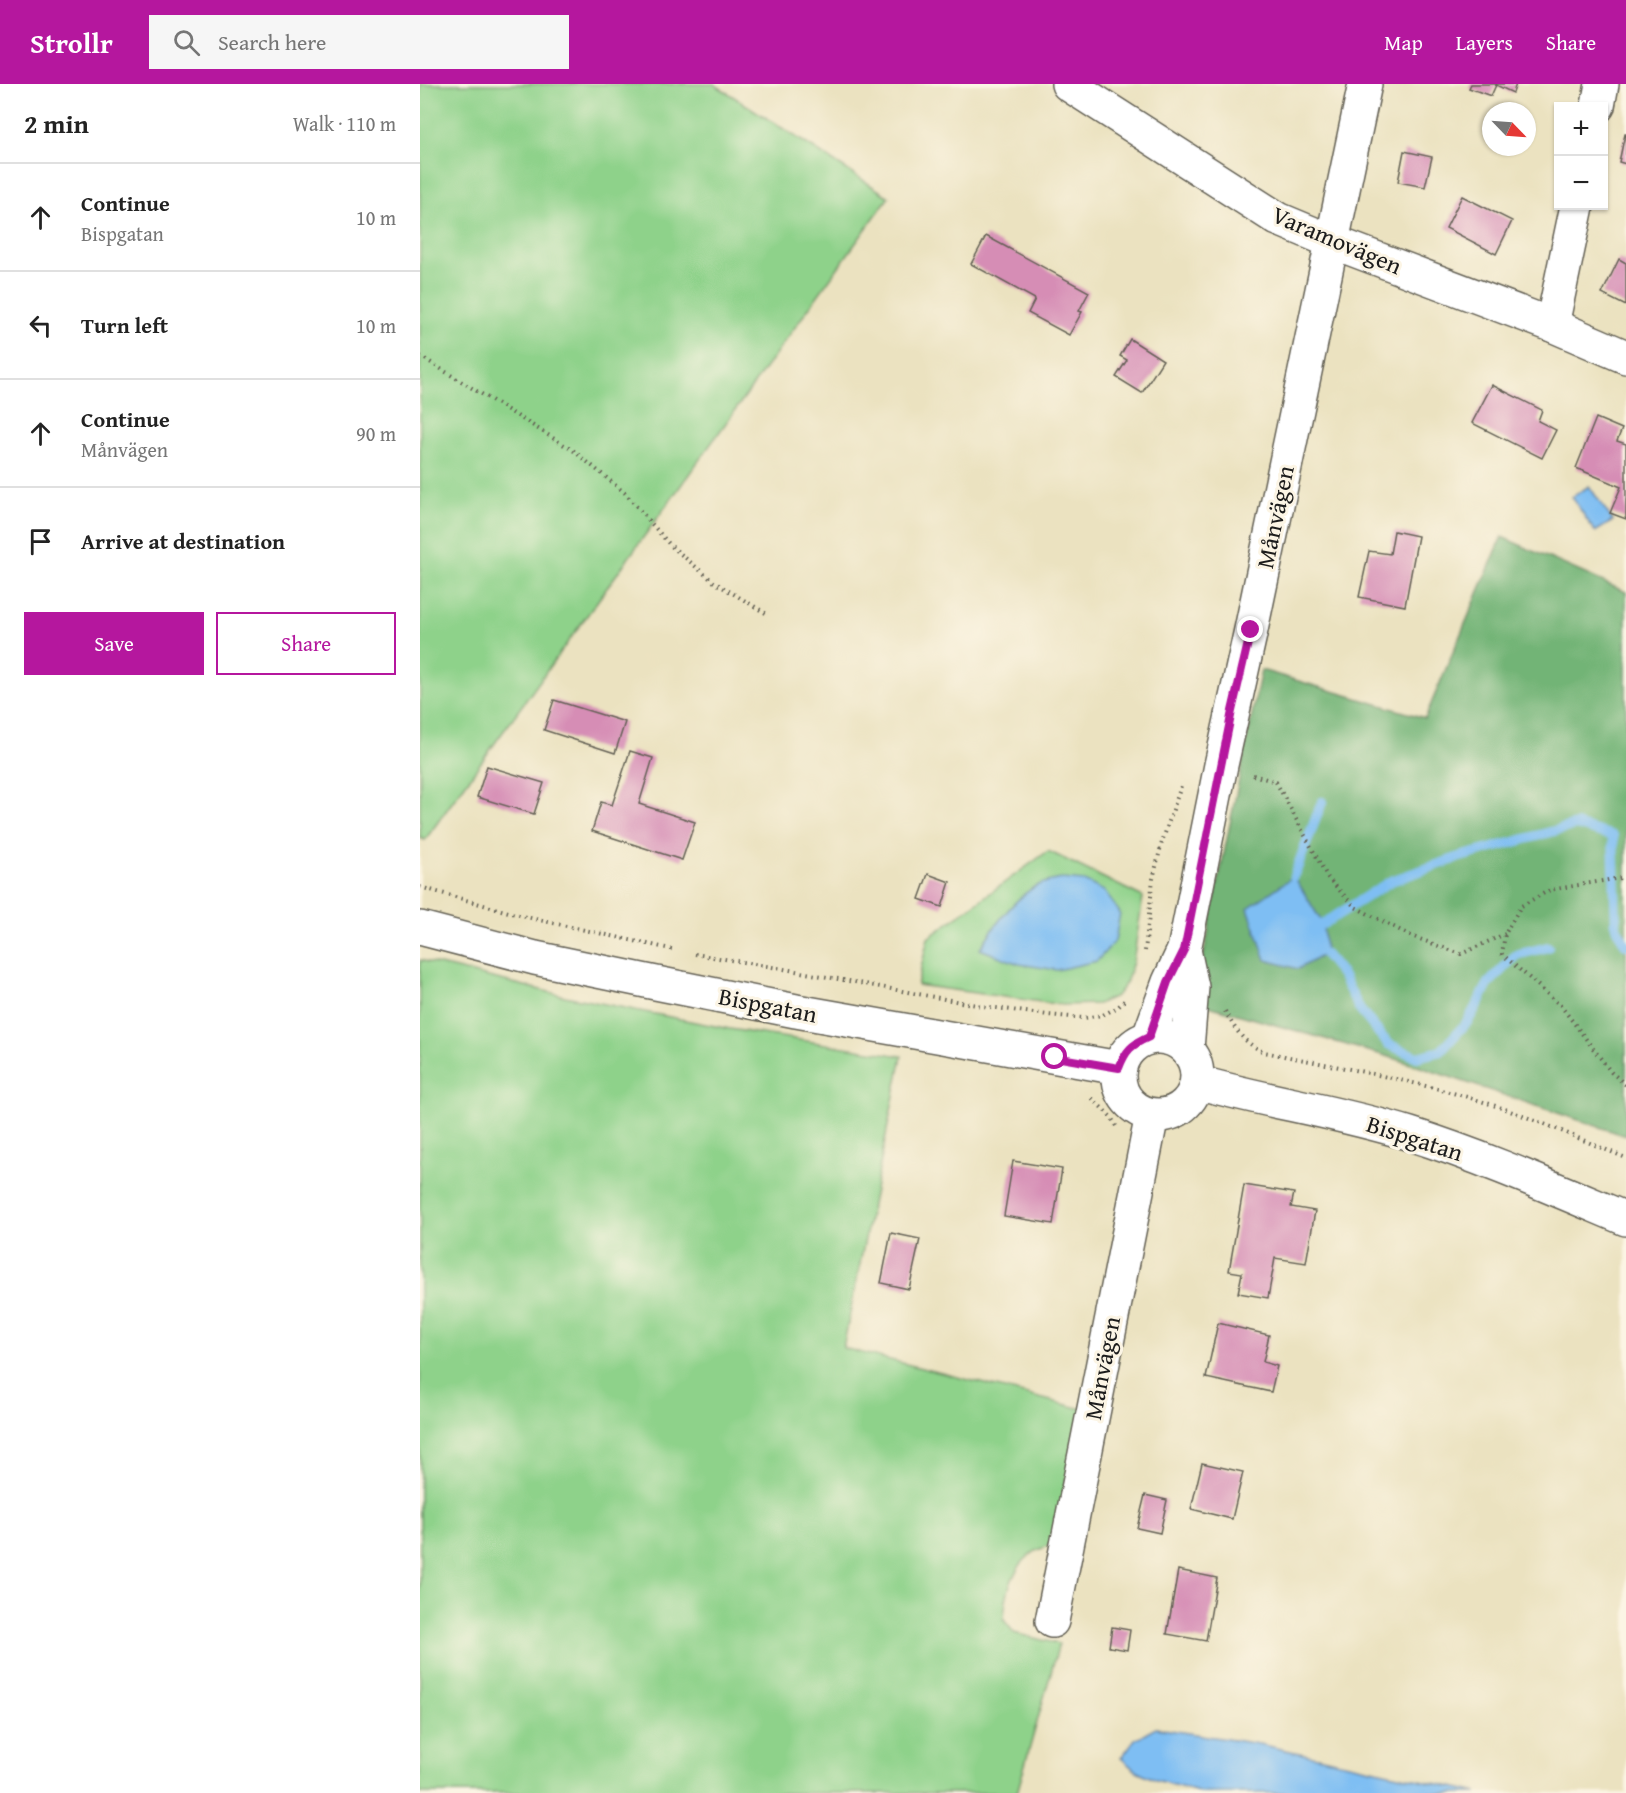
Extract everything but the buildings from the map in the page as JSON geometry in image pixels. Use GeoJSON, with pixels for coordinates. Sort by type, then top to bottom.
{"type":"FeatureCollection","features":[{"type":"Feature","properties":{"kind":"street","name":"Varamovägen"},"geometry":{"type":"LineString","coordinates":[[1068,84],[1278,219],[1552,325],[1626,357]]}},
{"type":"Feature","properties":{"kind":"street","name":"Månvägen"},"geometry":{"type":"LineString","coordinates":[[1149,1037],[1168,982],[1184,950],[1365,84]]}},
{"type":"Feature","properties":{"kind":"street"},"geometry":{"type":"LineString","coordinates":[[1599,102],[1602,84]]}},
{"type":"Feature","properties":{"kind":"street"},"geometry":{"type":"LineString","coordinates":[[1552,325],[1576,210]]}},
{"type":"Feature","properties":{"kind":"street","name":"Bispgatan"},"geometry":{"type":"LineString","coordinates":[[420,928],[535,958],[796,1011],[1119,1068]]}},
{"type":"Feature","properties":{"kind":"street","name":"Månvägen"},"geometry":{"type":"LineString","coordinates":[[1184,950],[1192,987],[1187,1049]]}},
{"type":"Feature","properties":{"kind":"street"},"geometry":{"type":"LineString","coordinates":[[1164,1036],[1178,1041],[1194,1059],[1197,1070],[1197,1082],[1186,1104],[1165,1115],[1140,1112],[1122,1093],[1118,1081],[1119,1068],[1124,1054],[1135,1043],[1149,1037],[1164,1036]]}},
{"type":"Feature","properties":{"kind":"street","name":"Bispgatan"},"geometry":{"type":"LineString","coordinates":[[1197,1082],[1324,1110],[1410,1134],[1526,1176],[1626,1219]]}},
{"type":"Feature","properties":{"kind":"street","name":"Månvägen"},"geometry":{"type":"LineString","coordinates":[[1052,1621],[1152,1115]]}},
{"type":"Feature","properties":{"kind":"path"},"geometry":{"type":"LineString","coordinates":[[420,357],[574,451],[625,493],[669,545],[714,582],[767,614]]}},
{"type":"Feature","properties":{"kind":"path"},"geometry":{"type":"LineString","coordinates":[[1221,765],[1276,782],[1328,878],[1355,907],[1411,936],[1461,954],[1506,934]]}},
{"type":"Feature","properties":{"kind":"path"},"geometry":{"type":"LineString","coordinates":[[1626,877],[1550,890],[1521,906],[1506,934],[1502,954],[1561,1006],[1611,1072],[1626,1085]]}},
{"type":"Feature","properties":{"kind":"path"},"geometry":{"type":"LineString","coordinates":[[420,887],[526,917],[676,950]]}},
{"type":"Feature","properties":{"kind":"path"},"geometry":{"type":"LineString","coordinates":[[687,953],[982,1006],[1048,1015],[1084,1018],[1103,1015],[1118,1007],[1130,995]]}},
{"type":"Feature","properties":{"kind":"path"},"geometry":{"type":"LineString","coordinates":[[1192,987],[1213,994],[1241,1036],[1250,1046],[1264,1052],[1396,1079],[1462,1096],[1536,1121],[1626,1158]]}},
{"type":"Feature","properties":{"kind":"green space"},"geometry":{"type":"Polygon","coordinates":[[[420,84],[714,84],[889,197],[425,840],[420,838],[420,84]]]}},
{"type":"Feature","properties":{"kind":"green space"},"geometry":{"type":"Polygon","coordinates":[[[1502,537],[1626,592],[1626,1136],[1393,1058],[1194,1002],[1261,670],[1425,718],[1502,537]]]}},
{"type":"Feature","properties":{"kind":"green space"},"geometry":{"type":"Polygon","coordinates":[[[1048,851],[1143,897],[1133,962],[1126,983],[1116,996],[1098,1004],[1063,1005],[917,985],[928,938],[1048,851]]]}},
{"type":"Feature","properties":{"kind":"green space"},"geometry":{"type":"Polygon","coordinates":[[[420,960],[565,996],[730,1029],[902,1056],[843,1348],[1083,1409],[1051,1545],[1035,1552],[1019,1566],[1014,1574],[1006,1602],[1004,1620],[1014,1633],[1059,1644],[1017,1793],[420,1793],[420,960]]]}},
{"type":"Feature","properties":{"kind":"water"},"geometry":{"type":"Polygon","coordinates":[[[1589,486],[1613,521],[1595,532],[1572,497],[1589,486]]]}},
{"type":"Feature","properties":{"kind":"water"},"geometry":{"type":"Polygon","coordinates":[[[1294,876],[1323,924],[1325,954],[1298,969],[1266,960],[1248,908],[1294,876]]]}},
{"type":"Feature","properties":{"kind":"water"},"geometry":{"type":"Polygon","coordinates":[[[1062,879],[1084,881],[1104,891],[1120,913],[1115,941],[1097,961],[1057,970],[1019,964],[980,949],[1004,915],[1026,893],[1040,884],[1062,879]]]}},
{"type":"Feature","properties":{"kind":"water"},"geometry":{"type":"Polygon","coordinates":[[[1156,1728],[1259,1744],[1479,1793],[1202,1793],[1156,1780],[1135,1770],[1121,1758],[1135,1739],[1156,1728]]]}},
{"type":"Feature","properties":{"kind":"waterway"},"geometry":{"type":"LineString","coordinates":[[1294,876],[1322,802]]}},
{"type":"Feature","properties":{"kind":"waterway"},"geometry":{"type":"LineString","coordinates":[[1323,924],[1391,881],[1460,857],[1576,825],[1613,836],[1616,927],[1626,945]]}},
{"type":"Feature","properties":{"kind":"waterway"},"geometry":{"type":"LineString","coordinates":[[1325,954],[1342,975],[1360,1010],[1388,1044],[1417,1057],[1441,1051],[1468,1021],[1489,983],[1516,955],[1548,947]]}},
{"type":"Feature","properties":{"kind":"route"},"geometry":{"type":"LineString","coordinates":[[1055,1057],[1119,1068],[1124,1054],[1135,1043],[1149,1037],[1168,982],[1184,950],[1232,711],[1251,630]]}}]}
